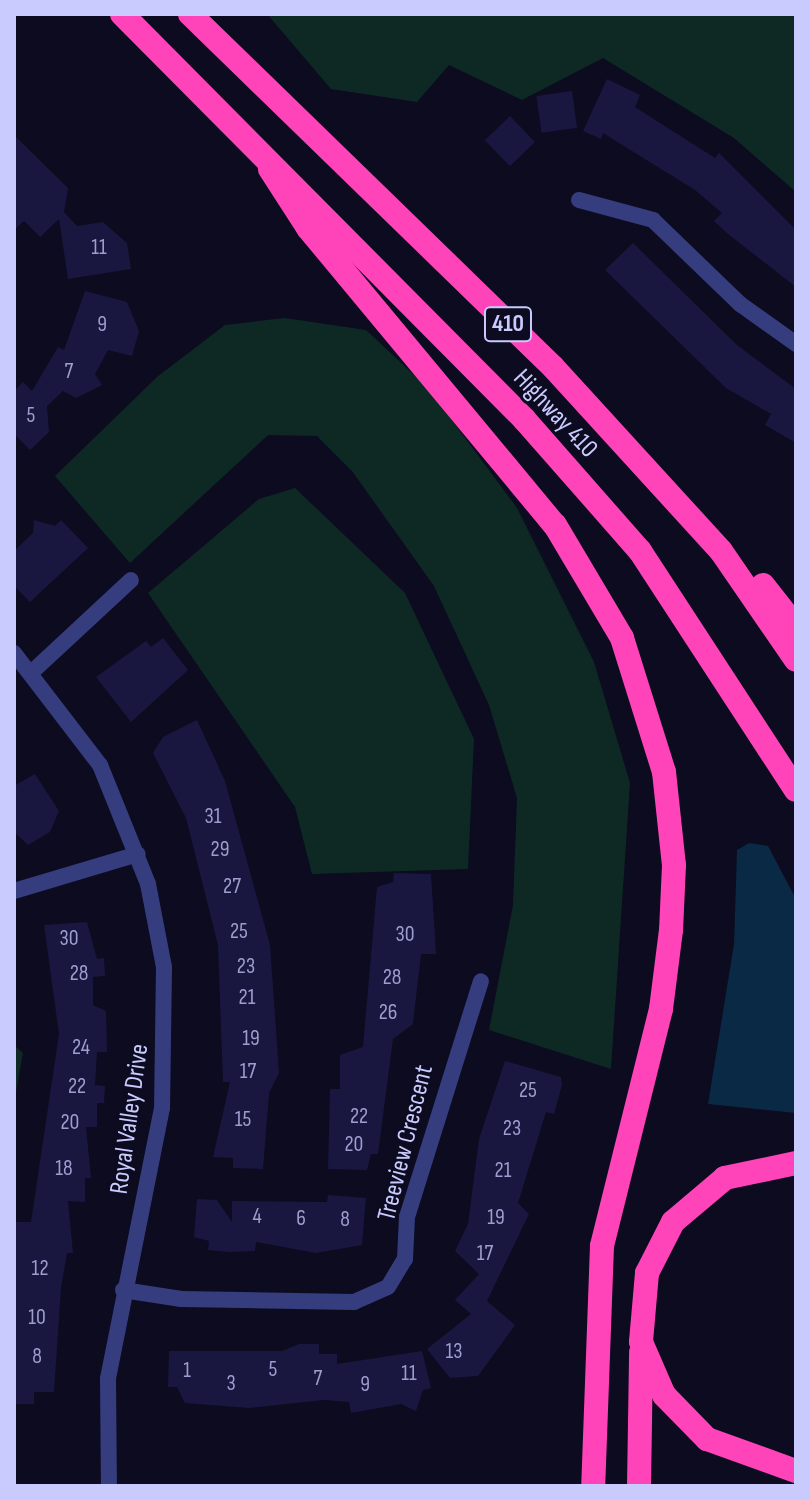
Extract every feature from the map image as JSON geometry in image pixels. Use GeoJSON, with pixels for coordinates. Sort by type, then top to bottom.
{"type":"FeatureCollection","features":[{"type":"Feature","properties":{"kind":"highway","name":"Highway 410"},"geometry":{"type":"LineString","coordinates":[[122,14],[270,169],[524,419],[640,551],[796,790]]}},
{"type":"Feature","properties":{"kind":"highway","name":"Highway 410"},"geometry":{"type":"LineString","coordinates":[[190,14],[553,367],[721,551],[796,660]]}},
{"type":"Feature","properties":{"kind":"highway"},"geometry":{"type":"LineString","coordinates":[[270,169],[308,228],[555,525],[622,638],[664,772],[674,865],[671,930],[661,1009],[602,1246],[593,1486]]}},
{"type":"Feature","properties":{"kind":"highway"},"geometry":{"type":"LineString","coordinates":[[721,551],[760,581],[796,627]]}},
{"type":"Feature","properties":{"kind":"highway"},"geometry":{"type":"LineString","coordinates":[[639,1486],[641,1342],[647,1273],[673,1222],[725,1178],[796,1163]]}},
{"type":"Feature","properties":{"kind":"highway"},"geometry":{"type":"LineString","coordinates":[[641,1342],[664,1395],[707,1439],[796,1471]]}},
{"type":"Feature","properties":{"kind":"street"},"geometry":{"type":"LineString","coordinates":[[579,200],[653,220],[740,304],[796,344]]}},
{"type":"Feature","properties":{"kind":"street"},"geometry":{"type":"LineString","coordinates":[[32,672],[131,580]]}},
{"type":"Feature","properties":{"kind":"street","name":"Royal Valley Drive"},"geometry":{"type":"LineString","coordinates":[[14,653],[32,672],[100,765],[138,854],[161,945],[167,1042],[156,1147],[123,1290],[108,1379],[109,1486]]}},
{"type":"Feature","properties":{"kind":"street"},"geometry":{"type":"LineString","coordinates":[[14,891],[138,854]]}},
{"type":"Feature","properties":{"kind":"street","name":"Treeview Crescent"},"geometry":{"type":"LineString","coordinates":[[123,1290],[181,1299],[354,1302],[388,1287],[405,1259],[407,1217],[481,981]]}},
{"type":"Feature","properties":{"kind":"green space"},"geometry":{"type":"Polygon","coordinates":[[[267,14],[796,14],[796,192],[734,138],[603,58],[522,100],[449,65],[417,102],[331,89],[267,14]]]}},
{"type":"Feature","properties":{"kind":"green space"},"geometry":{"type":"Polygon","coordinates":[[[285,318],[366,330],[428,388],[517,508],[594,662],[630,783],[611,1069],[489,1030],[513,905],[517,798],[489,705],[434,586],[352,471],[317,436],[268,435],[130,563],[55,476],[157,377],[225,325],[285,318]]]}},
{"type":"Feature","properties":{"kind":"green space"},"geometry":{"type":"Polygon","coordinates":[[[295,488],[405,593],[474,739],[468,869],[312,874],[295,807],[148,593],[259,499],[295,488]]]}},
{"type":"Feature","properties":{"kind":"green space"},"geometry":{"type":"Polygon","coordinates":[[[14,1045],[23,1053],[14,1103],[14,1045]]]}},
{"type":"Feature","properties":{"kind":"water"},"geometry":{"type":"Polygon","coordinates":[[[749,843],[768,846],[796,899],[796,1113],[708,1104],[734,944],[737,850],[749,843]]]}},
{"type":"Feature","properties":{"kind":"building"},"geometry":{"type":"Polygon","coordinates":[[[607,79],[640,95],[635,107],[715,158],[719,153],[796,230],[796,287],[714,221],[722,213],[695,190],[603,133],[601,139],[583,131],[607,79]]]}},
{"type":"Feature","properties":{"kind":"building"},"geometry":{"type":"Polygon","coordinates":[[[572,91],[577,128],[541,133],[536,96],[572,91]]]}},
{"type":"Feature","properties":{"kind":"building"},"geometry":{"type":"Polygon","coordinates":[[[510,116],[535,142],[510,166],[485,140],[510,116]]]}},
{"type":"Feature","properties":{"kind":"building"},"geometry":{"type":"Polygon","coordinates":[[[14,135],[68,188],[64,212],[77,226],[103,222],[127,243],[131,269],[68,279],[59,219],[40,237],[24,221],[14,230],[14,135]]]}},
{"type":"Feature","properties":{"kind":"building"},"geometry":{"type":"Polygon","coordinates":[[[633,243],[737,345],[796,389],[796,443],[765,425],[771,414],[726,388],[605,270],[633,243]]]}},
{"type":"Feature","properties":{"kind":"building"},"geometry":{"type":"Polygon","coordinates":[[[85,291],[127,302],[139,331],[132,356],[108,350],[95,374],[102,385],[76,398],[63,391],[47,406],[49,432],[30,450],[14,434],[14,391],[23,382],[32,391],[58,347],[64,350],[85,291]]]}},
{"type":"Feature","properties":{"kind":"building"},"geometry":{"type":"Polygon","coordinates":[[[34,520],[55,526],[61,520],[88,548],[30,602],[14,586],[14,551],[33,533],[34,520]]]}},
{"type":"Feature","properties":{"kind":"building"},"geometry":{"type":"Polygon","coordinates":[[[163,638],[188,670],[131,722],[96,677],[146,641],[151,647],[163,638]]]}},
{"type":"Feature","properties":{"kind":"building"},"geometry":{"type":"Polygon","coordinates":[[[197,720],[225,781],[270,945],[279,1073],[269,1093],[263,1169],[233,1168],[233,1158],[213,1157],[230,1082],[223,1082],[218,945],[186,818],[153,753],[163,737],[197,720]]]}},
{"type":"Feature","properties":{"kind":"building"},"geometry":{"type":"Polygon","coordinates":[[[35,774],[59,811],[50,832],[28,845],[14,832],[14,786],[35,774]]]}},
{"type":"Feature","properties":{"kind":"building"},"geometry":{"type":"Polygon","coordinates":[[[394,873],[431,874],[436,954],[421,954],[413,1024],[393,1039],[378,1154],[371,1154],[367,1170],[328,1169],[330,1089],[340,1089],[340,1055],[363,1047],[377,887],[393,882],[394,873]]]}},
{"type":"Feature","properties":{"kind":"building"},"geometry":{"type":"Polygon","coordinates":[[[87,922],[97,959],[104,958],[105,976],[93,977],[93,1005],[106,1011],[107,1052],[97,1052],[95,1085],[105,1086],[104,1103],[97,1103],[97,1127],[86,1127],[91,1178],[85,1178],[85,1202],[68,1201],[73,1253],[67,1253],[61,1288],[54,1392],[34,1392],[34,1404],[14,1404],[14,1222],[31,1222],[59,1034],[44,925],[87,922]]]}},
{"type":"Feature","properties":{"kind":"building"},"geometry":{"type":"Polygon","coordinates":[[[505,1061],[561,1077],[562,1085],[554,1114],[546,1112],[518,1203],[529,1214],[487,1301],[515,1325],[478,1376],[450,1378],[427,1349],[471,1314],[455,1300],[479,1274],[455,1251],[468,1224],[479,1139],[505,1061]]]}},
{"type":"Feature","properties":{"kind":"building"},"geometry":{"type":"Polygon","coordinates":[[[328,1195],[366,1198],[362,1245],[316,1253],[256,1242],[255,1251],[229,1252],[208,1250],[209,1241],[194,1237],[197,1199],[217,1200],[232,1222],[232,1201],[327,1202],[328,1195]]]}},
{"type":"Feature","properties":{"kind":"building"},"geometry":{"type":"Polygon","coordinates":[[[299,1344],[319,1344],[319,1354],[337,1354],[337,1364],[422,1351],[431,1388],[423,1390],[416,1411],[401,1404],[351,1413],[349,1402],[323,1400],[249,1408],[185,1403],[177,1387],[168,1387],[169,1351],[282,1351],[299,1344]]]}}]}
